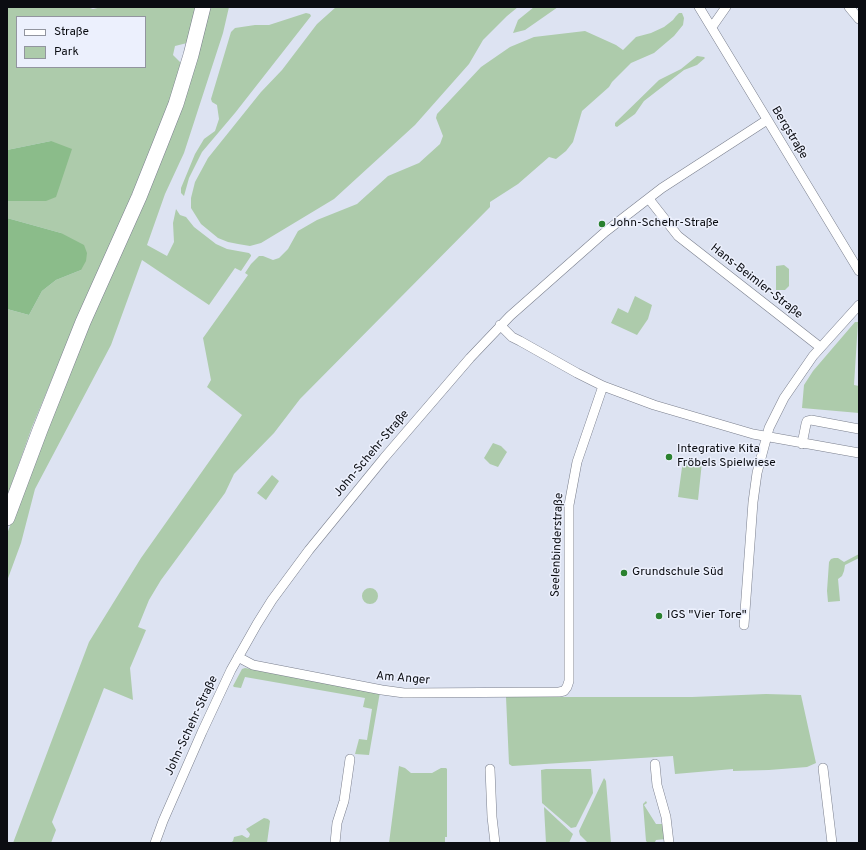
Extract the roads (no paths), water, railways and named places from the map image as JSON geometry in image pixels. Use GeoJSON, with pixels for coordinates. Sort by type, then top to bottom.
{"type":"FeatureCollection","features":[{"type":"Feature","properties":{"kind":"main road"},"geometry":{"type":"LineString","coordinates":[[7,518],[80,329],[162,142],[176,104],[204,7]]}},
{"type":"Feature","properties":{"kind":"street","name":"Bergstraße"},"geometry":{"type":"LineString","coordinates":[[700,7],[859,271]]}},
{"type":"Feature","properties":{"kind":"street"},"geometry":{"type":"LineString","coordinates":[[712,27],[726,7]]}},
{"type":"Feature","properties":{"kind":"street"},"geometry":{"type":"LineString","coordinates":[[849,7],[859,19]]}},
{"type":"Feature","properties":{"kind":"street","name":"John-Schehr-Straße"},"geometry":{"type":"LineString","coordinates":[[155,843],[195,746],[238,657],[272,600],[317,540],[384,458],[500,325],[605,232],[686,172],[767,120]]}},
{"type":"Feature","properties":{"kind":"street","name":"Hans-Beimler-Straße"},"geometry":{"type":"LineString","coordinates":[[649,199],[678,236],[820,346]]}},
{"type":"Feature","properties":{"kind":"street"},"geometry":{"type":"LineString","coordinates":[[744,625],[753,502],[757,473],[766,437],[773,418],[798,376],[820,346],[859,306]]}},
{"type":"Feature","properties":{"kind":"street"},"geometry":{"type":"LineString","coordinates":[[500,325],[512,336],[546,357],[603,386],[654,406],[766,437],[859,453]]}},
{"type":"Feature","properties":{"kind":"street","name":"Seelenbinderstraße"},"geometry":{"type":"LineString","coordinates":[[567,687],[569,681],[569,506],[575,470],[603,386]]}},
{"type":"Feature","properties":{"kind":"street"},"geometry":{"type":"LineString","coordinates":[[802,444],[807,421],[811,420],[859,429]]}},
{"type":"Feature","properties":{"kind":"street","name":"Am Anger"},"geometry":{"type":"LineString","coordinates":[[238,657],[254,665],[404,693],[559,692],[564,691],[567,687]]}},
{"type":"Feature","properties":{"kind":"street"},"geometry":{"type":"LineString","coordinates":[[335,843],[337,823],[344,801],[350,759]]}},
{"type":"Feature","properties":{"kind":"street"},"geometry":{"type":"LineString","coordinates":[[655,764],[657,785],[666,817],[669,843]]}},
{"type":"Feature","properties":{"kind":"street"},"geometry":{"type":"LineString","coordinates":[[823,768],[832,843]]}},
{"type":"Feature","properties":{"kind":"street"},"geometry":{"type":"LineString","coordinates":[[490,769],[492,817],[495,830],[495,843]]}},
{"type":"Feature","properties":{"kind":"place","name":"John-Schehr-Straße"},"geometry":{"type":"Point","coordinates":[602,224]}},
{"type":"Feature","properties":{"kind":"place","name":"Integrative Kita Fröbels Spielwiese"},"geometry":{"type":"Point","coordinates":[669,457]}},
{"type":"Feature","properties":{"kind":"place","name":"Grundschule Süd"},"geometry":{"type":"Point","coordinates":[624,573]}},
{"type":"Feature","properties":{"kind":"place","name":"IGS \"Vier Tore\""},"geometry":{"type":"Point","coordinates":[659,616]}}]}
